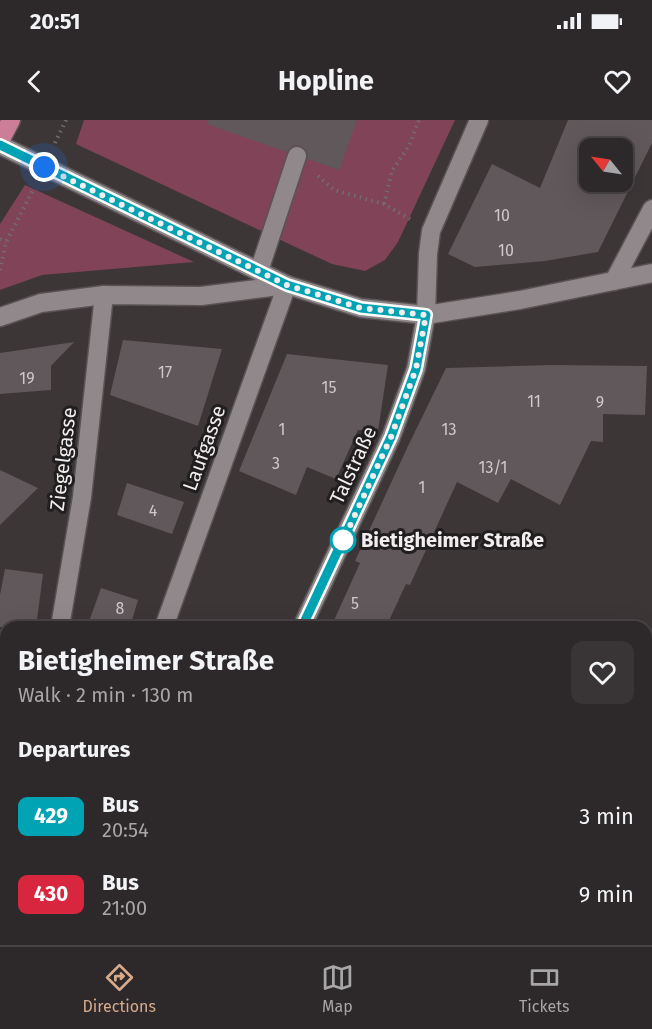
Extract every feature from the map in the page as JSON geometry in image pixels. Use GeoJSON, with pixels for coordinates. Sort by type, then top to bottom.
{"type":"FeatureCollection","features":[{"type":"Feature","properties":{"kind":"main road"},"geometry":{"type":"LineString","coordinates":[[0,143],[11,120]]}},
{"type":"Feature","properties":{"kind":"street","name":"Talstraße"},"geometry":{"type":"LineString","coordinates":[[305,621],[391,437],[416,369],[426,315],[431,231],[479,120]]}},
{"type":"Feature","properties":{"kind":"street"},"geometry":{"type":"LineString","coordinates":[[0,143],[44,167],[287,285],[361,308],[426,315],[520,300],[652,273]]}},
{"type":"Feature","properties":{"kind":"street"},"geometry":{"type":"LineString","coordinates":[[259,272],[297,156]]}},
{"type":"Feature","properties":{"kind":"street"},"geometry":{"type":"LineString","coordinates":[[614,281],[652,209]]}},
{"type":"Feature","properties":{"kind":"street"},"geometry":{"type":"LineString","coordinates":[[0,317],[41,303],[104,295],[201,296],[287,285]]}},
{"type":"Feature","properties":{"kind":"street","name":"Laufgasse"},"geometry":{"type":"LineString","coordinates":[[166,621],[287,285]]}},
{"type":"Feature","properties":{"kind":"street","name":"Ziegelgasse"},"geometry":{"type":"LineString","coordinates":[[61,621],[82,497],[104,295]]}},
{"type":"Feature","properties":{"kind":"path"},"geometry":{"type":"LineString","coordinates":[[0,270],[6,242],[66,120]]}},
{"type":"Feature","properties":{"kind":"path"},"geometry":{"type":"LineString","coordinates":[[319,171],[318,178],[334,190],[384,204],[392,171],[409,146],[419,120]]}},
{"type":"Feature","properties":{"kind":"path"},"geometry":{"type":"LineString","coordinates":[[0,239],[6,242]]}},
{"type":"Feature","properties":{"kind":"shaded area"},"geometry":{"type":"Polygon","coordinates":[[[84,120],[455,120],[398,242],[385,260],[365,271],[332,264],[76,144],[84,120]]]}},
{"type":"Feature","properties":{"kind":"shaded area"},"geometry":{"type":"Polygon","coordinates":[[[25,185],[194,262],[42,275],[0,290],[0,224],[25,185]]]}},
{"type":"Feature","properties":{"kind":"building"},"geometry":{"type":"Polygon","coordinates":[[[208,120],[357,120],[339,170],[308,159],[308,153],[301,146],[294,145],[287,152],[207,124],[208,120]]]}},
{"type":"Feature","properties":{"kind":"building"},"geometry":{"type":"Polygon","coordinates":[[[568,120],[652,120],[652,143],[633,181],[633,138],[579,138],[579,192],[628,192],[598,252],[545,261],[475,267],[448,254],[492,164],[540,188],[568,120]]]}},
{"type":"Feature","properties":{"kind":"building"},"geometry":{"type":"Polygon","coordinates":[[[123,340],[222,349],[198,426],[110,395],[123,340]]]}},
{"type":"Feature","properties":{"kind":"building"},"geometry":{"type":"Polygon","coordinates":[[[74,342],[51,366],[51,390],[0,394],[0,353],[74,342]]]}},
{"type":"Feature","properties":{"kind":"building"},"geometry":{"type":"Polygon","coordinates":[[[287,354],[388,365],[378,431],[358,430],[336,479],[307,467],[296,495],[239,471],[287,354]]]}},
{"type":"Feature","properties":{"kind":"building"},"geometry":{"type":"Polygon","coordinates":[[[553,365],[647,366],[645,415],[603,414],[603,442],[591,441],[560,505],[511,479],[498,503],[457,482],[410,585],[406,584],[389,621],[334,621],[360,563],[355,561],[446,368],[553,365]]]}},
{"type":"Feature","properties":{"kind":"building"},"geometry":{"type":"Polygon","coordinates":[[[0,470],[38,488],[0,525],[0,470]]]}},
{"type":"Feature","properties":{"kind":"building"},"geometry":{"type":"Polygon","coordinates":[[[127,483],[184,502],[172,534],[117,515],[127,483]]]}},
{"type":"Feature","properties":{"kind":"building"},"geometry":{"type":"Polygon","coordinates":[[[5,569],[43,574],[37,621],[0,621],[0,595],[5,569]]]}},
{"type":"Feature","properties":{"kind":"building"},"geometry":{"type":"Polygon","coordinates":[[[101,588],[138,600],[132,621],[89,621],[101,588]]]}},
{"type":"Feature","properties":{"kind":"bus line","name":"429"},"geometry":{"type":"LineString","coordinates":[[0,145],[287,285],[361,308],[426,315],[416,369],[391,437],[305,621]]}},
{"type":"Feature","properties":{"kind":"place","name":"Bietigheimer Straße"},"geometry":{"type":"Point","coordinates":[343,540]}},
{"type":"Feature","properties":{"kind":"route"},"geometry":{"type":"LineString","coordinates":[[44,167],[287,285],[361,308],[426,315],[416,369],[391,437],[342,543],[343,540]]}}]}
